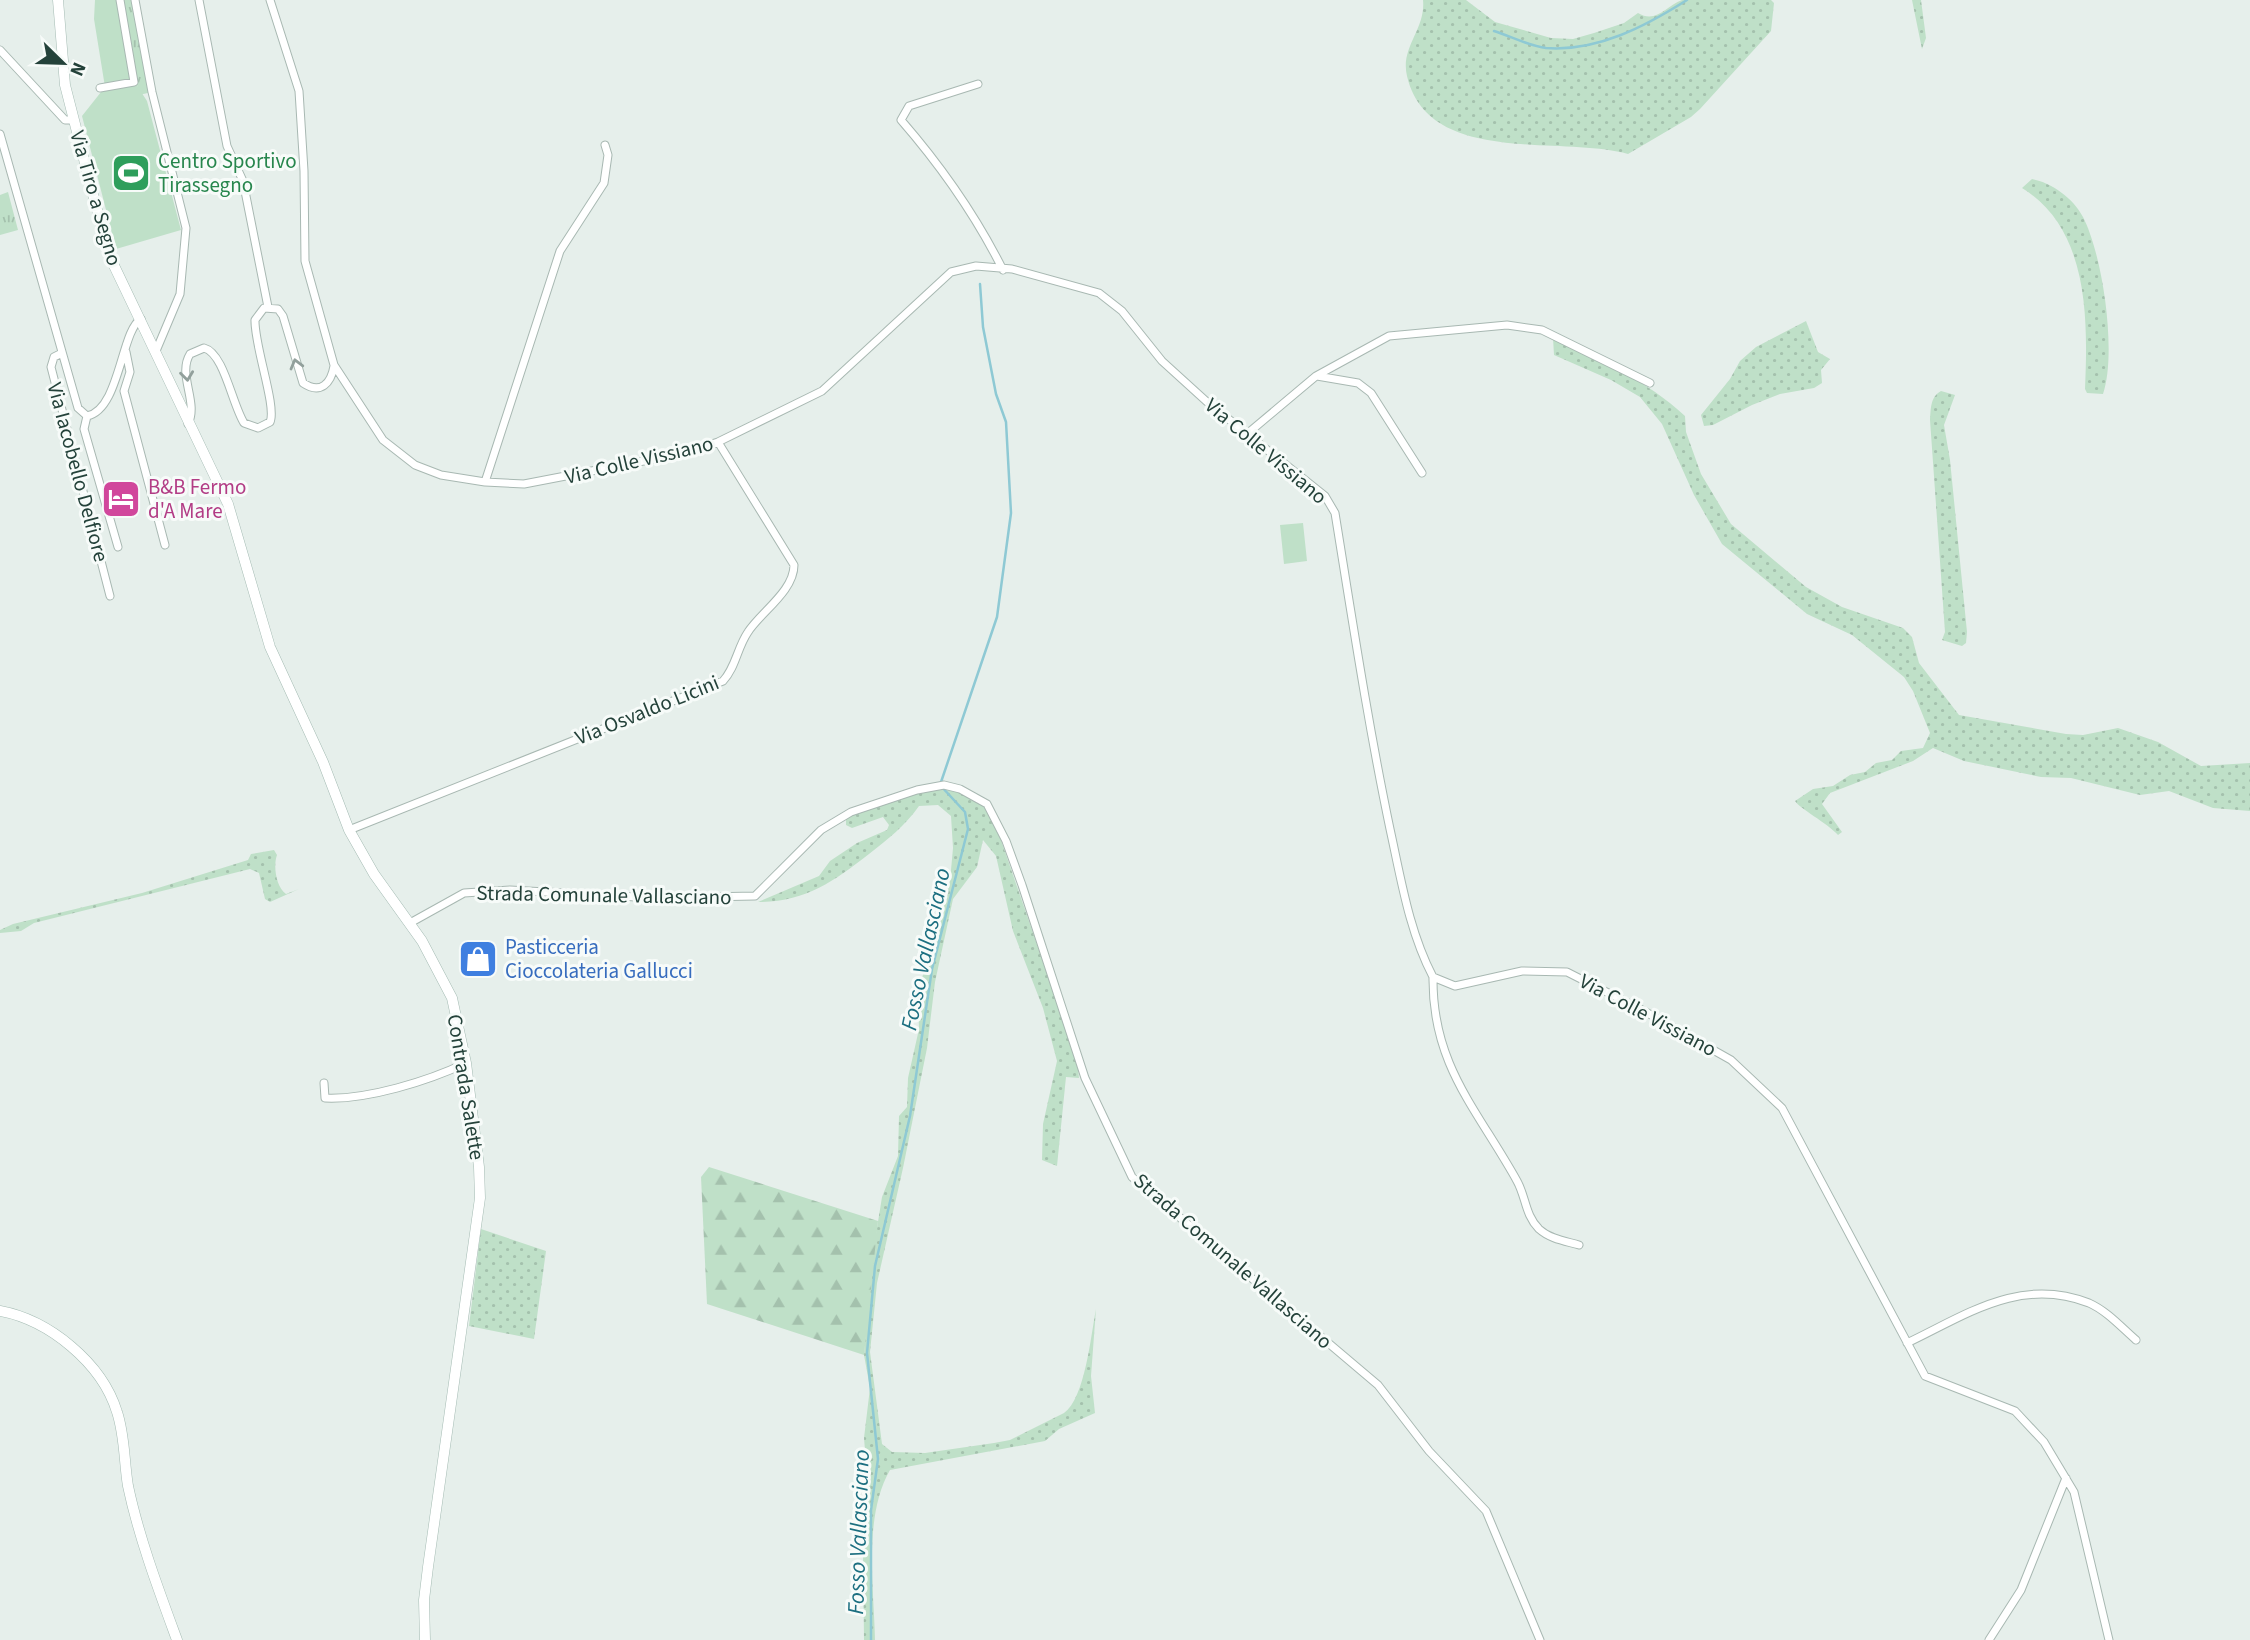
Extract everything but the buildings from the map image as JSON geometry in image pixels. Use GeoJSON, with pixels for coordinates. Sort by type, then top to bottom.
{"type":"FeatureCollection","features":[{"type":"Feature","properties":{"kind":"main road","name":"Via Tiro a Segno"},"geometry":{"type":"LineString","coordinates":[[58,0],[65,85],[108,253],[188,424]]}},
{"type":"Feature","properties":{"kind":"main road","name":"Contrada Salette"},"geometry":{"type":"LineString","coordinates":[[188,424],[228,504],[270,647],[323,762],[349,831],[374,874],[410,923],[442,975],[452,998],[466,1063],[479,1167],[480,1198],[428,1567],[425,1640]]}},
{"type":"Feature","properties":{"kind":"main road"},"geometry":{"type":"LineString","coordinates":[[0,1311],[51,1329],[68,1343],[111,1395],[122,1434],[128,1486],[177,1640]]}},
{"type":"Feature","properties":{"kind":"street"},"geometry":{"type":"LineString","coordinates":[[100,88],[134,82],[120,0]]}},
{"type":"Feature","properties":{"kind":"street"},"geometry":{"type":"LineString","coordinates":[[135,0],[152,92],[186,228],[180,294],[156,351]]}},
{"type":"Feature","properties":{"kind":"street"},"geometry":{"type":"LineString","coordinates":[[199,0],[227,146],[243,181],[268,307]]}},
{"type":"Feature","properties":{"kind":"street","name":"Via Colle Vissiano"},"geometry":{"type":"LineString","coordinates":[[270,0],[299,91],[304,171],[305,261],[334,365],[383,440],[399,454],[441,475],[485,482],[524,484],[563,479],[680,454],[718,442],[822,391],[951,272],[976,266],[1012,269],[1099,293],[1122,311],[1162,361],[1325,496],[1335,513],[1374,751],[1406,904],[1423,958],[1433,977],[1455,986],[1522,971],[1567,972],[1731,1060],[1782,1108],[1925,1376],[2015,1411],[2044,1442],[2074,1492],[2109,1640]]}},
{"type":"Feature","properties":{"kind":"street"},"geometry":{"type":"LineString","coordinates":[[0,50],[65,120],[73,120]]}},
{"type":"Feature","properties":{"kind":"street"},"geometry":{"type":"LineString","coordinates":[[978,84],[909,106],[901,120],[952,185],[985,234],[1003,270]]}},
{"type":"Feature","properties":{"kind":"street"},"geometry":{"type":"LineString","coordinates":[[0,134],[78,408],[87,416]]}},
{"type":"Feature","properties":{"kind":"street"},"geometry":{"type":"LineString","coordinates":[[485,482],[560,251],[604,183],[608,155],[605,145]]}},
{"type":"Feature","properties":{"kind":"street"},"geometry":{"type":"LineString","coordinates":[[188,424],[192,414],[187,359],[193,351],[204,348],[216,355],[233,402],[244,423],[258,428],[270,422],[273,411],[255,344],[254,323],[258,312],[268,307],[278,309],[284,316],[303,383],[313,388],[324,387],[331,380],[334,365]]}},
{"type":"Feature","properties":{"kind":"street"},"geometry":{"type":"LineString","coordinates":[[87,416],[95,413],[119,375],[131,327],[141,319]]}},
{"type":"Feature","properties":{"kind":"street"},"geometry":{"type":"LineString","coordinates":[[1247,434],[1316,376],[1389,335],[1507,325],[1542,330],[1650,383]]}},
{"type":"Feature","properties":{"kind":"street"},"geometry":{"type":"LineString","coordinates":[[126,352],[130,372],[124,391],[165,545]]}},
{"type":"Feature","properties":{"kind":"street","name":"Via Iacobello Delfiore"},"geometry":{"type":"LineString","coordinates":[[62,353],[54,357],[51,367],[110,596]]}},
{"type":"Feature","properties":{"kind":"street"},"geometry":{"type":"LineString","coordinates":[[1316,376],[1358,383],[1371,393],[1422,473]]}},
{"type":"Feature","properties":{"kind":"street"},"geometry":{"type":"LineString","coordinates":[[87,416],[84,429],[118,547]]}},
{"type":"Feature","properties":{"kind":"street","name":"Via Osvaldo Licini"},"geometry":{"type":"LineString","coordinates":[[349,831],[723,681],[731,673],[748,631],[789,583],[794,565],[718,442]]}},
{"type":"Feature","properties":{"kind":"street","name":"Strada Comunale Vallasciano"},"geometry":{"type":"LineString","coordinates":[[410,923],[464,893],[510,890],[654,898],[755,896],[835,819],[940,785],[960,789],[986,804],[1006,841],[1082,1070],[1132,1177],[1378,1385],[1429,1451],[1486,1511],[1540,1640]]}},
{"type":"Feature","properties":{"kind":"street"},"geometry":{"type":"LineString","coordinates":[[1433,977],[1435,1024],[1444,1058],[1520,1185],[1525,1210],[1540,1229],[1557,1239],[1579,1245]]}},
{"type":"Feature","properties":{"kind":"street"},"geometry":{"type":"LineString","coordinates":[[324,1083],[325,1098],[347,1099],[441,1075],[466,1063]]}},
{"type":"Feature","properties":{"kind":"street"},"geometry":{"type":"LineString","coordinates":[[1907,1343],[1955,1317],[2027,1292],[2088,1303],[2107,1314],[2136,1340]]}},
{"type":"Feature","properties":{"kind":"street"},"geometry":{"type":"LineString","coordinates":[[1989,1640],[2021,1590],[2066,1478]]}},
{"type":"Feature","properties":{"kind":"green space","name":"Centro Sportivo Tirassegno"},"geometry":{"type":"Polygon","coordinates":[[[95,0],[120,0],[134,81],[147,101],[181,230],[116,249],[82,116],[105,87],[94,19],[95,0]]]}},
{"type":"Feature","properties":{"kind":"green space"},"geometry":{"type":"Polygon","coordinates":[[[120,0],[135,0],[152,92],[139,95],[120,0]]]}},
{"type":"Feature","properties":{"kind":"green space"},"geometry":{"type":"Polygon","coordinates":[[[1423,0],[1466,0],[1495,22],[1551,38],[1573,39],[1624,23],[1638,13],[1644,16],[1656,15],[1682,0],[1771,0],[1774,3],[1771,31],[1700,109],[1628,154],[1600,149],[1501,142],[1469,136],[1441,124],[1420,105],[1407,76],[1407,56],[1421,20],[1423,0]]]}},
{"type":"Feature","properties":{"kind":"green space"},"geometry":{"type":"Polygon","coordinates":[[[1912,0],[1921,0],[1926,38],[1922,49],[1912,0]]]}},
{"type":"Feature","properties":{"kind":"green space"},"geometry":{"type":"Polygon","coordinates":[[[2032,179],[2061,192],[2079,210],[2097,255],[2108,330],[2109,355],[2103,394],[2087,393],[2085,389],[2086,334],[2080,278],[2061,227],[2044,206],[2022,188],[2032,179]]]}},
{"type":"Feature","properties":{"kind":"green space"},"geometry":{"type":"Polygon","coordinates":[[[8,192],[18,230],[0,235],[0,195],[8,192]]]}},
{"type":"Feature","properties":{"kind":"green space"},"geometry":{"type":"Polygon","coordinates":[[[1806,321],[1818,352],[1830,359],[1821,370],[1822,383],[1814,388],[1780,394],[1713,425],[1704,426],[1701,415],[1730,379],[1740,361],[1756,347],[1806,321]]]}},
{"type":"Feature","properties":{"kind":"green space"},"geometry":{"type":"Polygon","coordinates":[[[1553,338],[1639,382],[1685,416],[1686,432],[1701,474],[1731,524],[1806,587],[1842,607],[1903,628],[1912,637],[1919,663],[1959,715],[2066,734],[2083,735],[2118,728],[2158,742],[2201,766],[2250,763],[2250,811],[2213,808],[2169,791],[2140,795],[2071,778],[2041,777],[1964,761],[1933,748],[1913,761],[1830,793],[1822,804],[1842,832],[1838,835],[1795,801],[1813,789],[1833,786],[1850,775],[1865,772],[1876,763],[1892,760],[1901,751],[1923,748],[1930,733],[1913,691],[1904,677],[1852,635],[1807,614],[1722,544],[1694,495],[1662,424],[1640,397],[1611,380],[1554,355],[1553,338]]]}},
{"type":"Feature","properties":{"kind":"green space"},"geometry":{"type":"Polygon","coordinates":[[[1941,391],[1955,395],[1944,425],[1967,632],[1966,643],[1962,646],[1942,640],[1945,632],[1930,420],[1933,400],[1941,391]]]}},
{"type":"Feature","properties":{"kind":"green space"},"geometry":{"type":"Polygon","coordinates":[[[1303,523],[1307,561],[1284,564],[1280,525],[1303,523]]]}},
{"type":"Feature","properties":{"kind":"green space"},"geometry":{"type":"Polygon","coordinates":[[[952,789],[983,804],[1001,840],[1077,1061],[1079,1078],[1066,1077],[1057,1166],[1042,1160],[1043,1124],[1057,1061],[1043,1008],[1013,931],[996,856],[983,840],[977,867],[953,899],[935,982],[927,1048],[877,1283],[870,1352],[882,1444],[892,1452],[925,1453],[994,1443],[1010,1440],[1064,1413],[1071,1406],[1082,1381],[1096,1309],[1091,1376],[1095,1413],[1059,1429],[1045,1441],[890,1470],[876,1509],[873,1530],[875,1640],[864,1640],[863,1555],[856,1553],[864,1528],[868,1487],[864,1438],[870,1388],[864,1355],[871,1265],[882,1197],[898,1156],[899,1116],[907,1107],[908,1078],[919,1029],[918,998],[934,922],[950,881],[953,848],[951,816],[938,805],[919,806],[889,837],[830,881],[804,894],[758,902],[819,876],[830,861],[857,843],[887,830],[889,825],[883,817],[852,828],[846,825],[846,817],[898,798],[925,791],[952,789]]]}},
{"type":"Feature","properties":{"kind":"green space"},"geometry":{"type":"Polygon","coordinates":[[[274,850],[277,855],[275,870],[283,891],[286,894],[299,889],[270,902],[265,899],[259,873],[250,869],[34,923],[21,931],[0,933],[0,930],[13,924],[142,893],[248,860],[251,854],[274,850]]]}},
{"type":"Feature","properties":{"kind":"green space"},"geometry":{"type":"Polygon","coordinates":[[[709,1167],[878,1221],[864,1355],[707,1304],[701,1177],[709,1167]]]}},
{"type":"Feature","properties":{"kind":"green space"},"geometry":{"type":"Polygon","coordinates":[[[481,1229],[546,1251],[534,1339],[469,1326],[481,1229]]]}},
{"type":"Feature","properties":{"kind":"waterway"},"geometry":{"type":"LineString","coordinates":[[1494,31],[1546,48],[1584,46],[1638,28],[1687,0]]}},
{"type":"Feature","properties":{"kind":"waterway","name":"Fosso Vallasciano"},"geometry":{"type":"LineString","coordinates":[[871,1640],[871,1510],[878,1459],[867,1353],[875,1266],[910,1116],[932,969],[968,829],[965,812],[940,785],[997,617],[1011,513],[1006,422],[996,394],[983,327],[980,284]]}},
{"type":"Feature","properties":{"kind":"place","name":"Centro Sportivo Tirassegno"},"geometry":{"type":"Point","coordinates":[131,173]}},
{"type":"Feature","properties":{"kind":"place","name":"B&B Fermo d'A Mare"},"geometry":{"type":"Point","coordinates":[121,499]}},
{"type":"Feature","properties":{"kind":"place","name":"Pasticceria Cioccolateria Gallucci"},"geometry":{"type":"Point","coordinates":[478,959]}}]}
